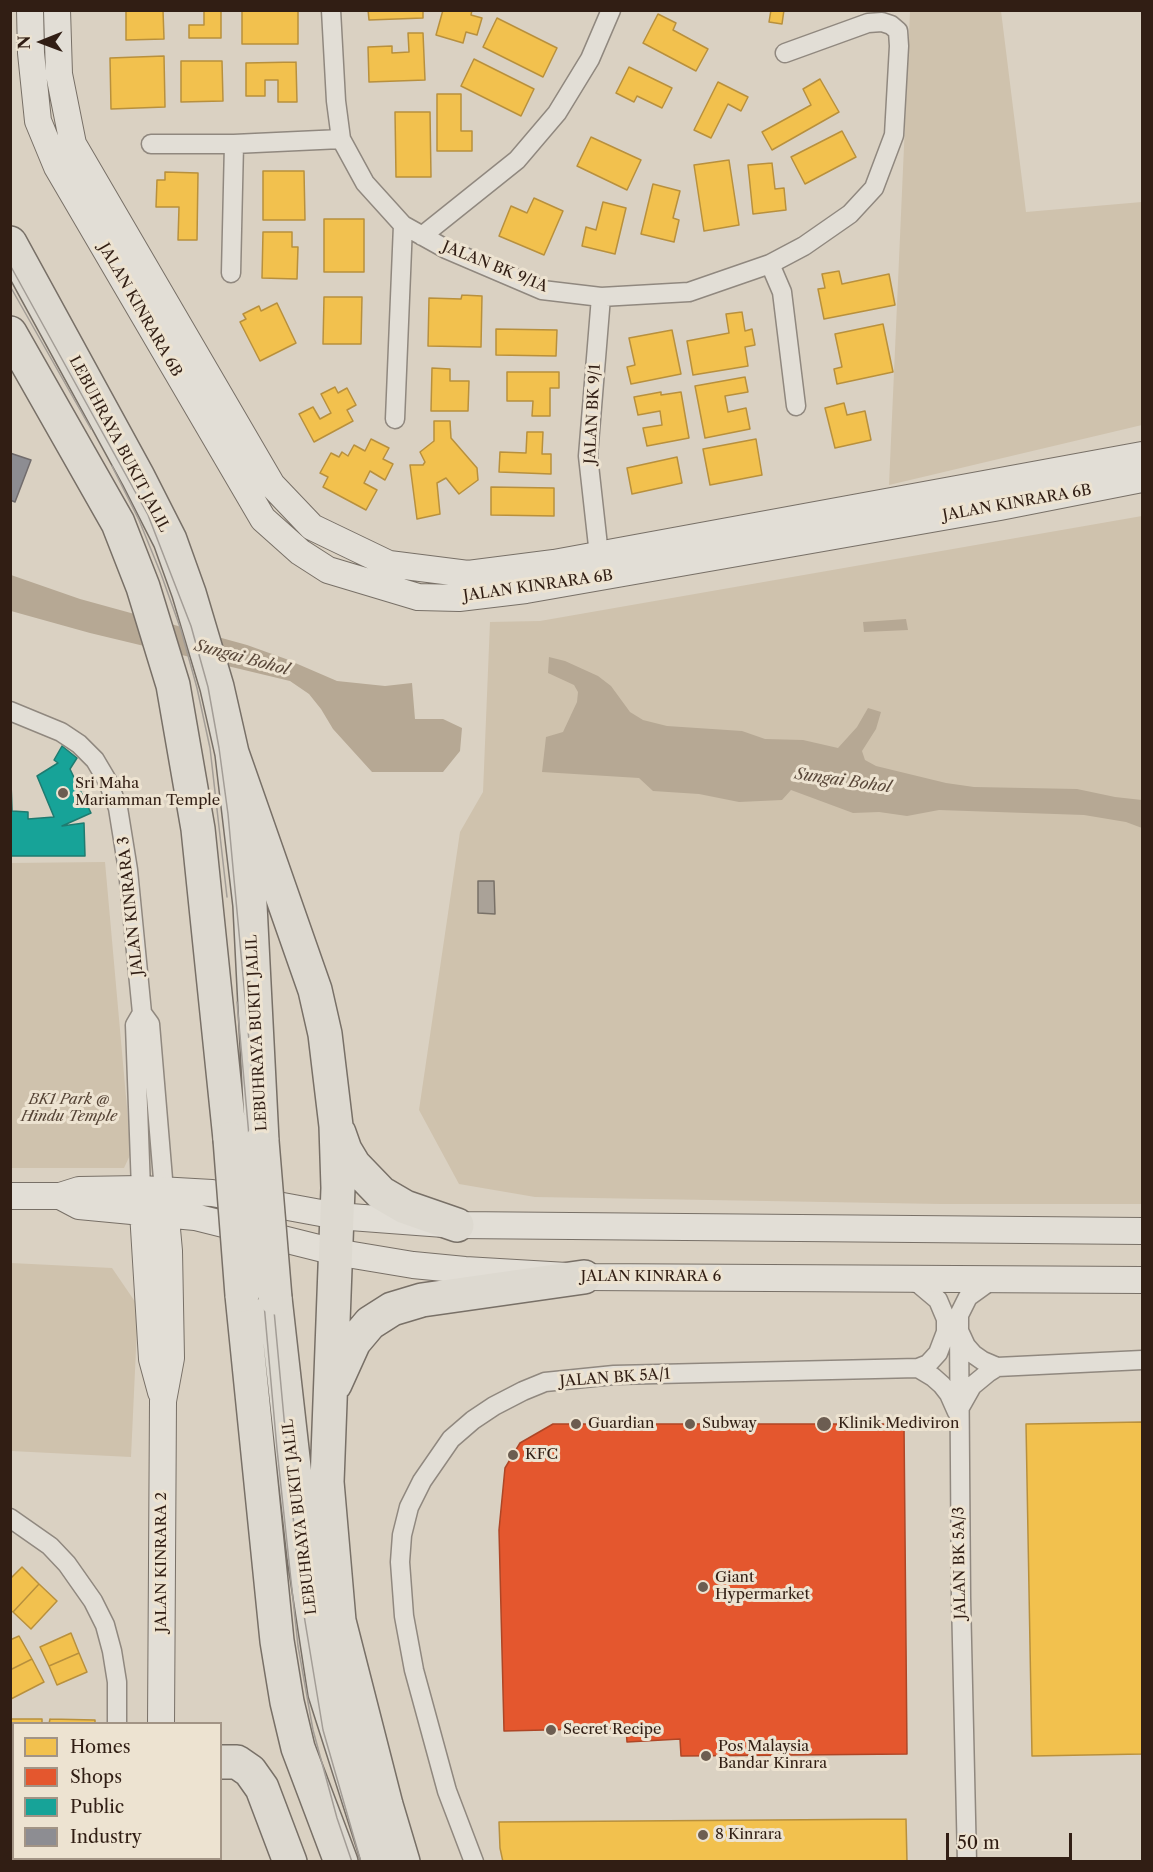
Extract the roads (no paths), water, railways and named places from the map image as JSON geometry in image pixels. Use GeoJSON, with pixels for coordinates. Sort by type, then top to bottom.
{"type":"FeatureCollection","features":[{"type":"Feature","properties":{"kind":"highway","name":"LEBUHRAYA BUKIT JALIL"},"geometry":{"type":"LineString","coordinates":[[10,243],[170,540],[189,593],[217,687],[232,753],[250,905],[262,1141],[275,1298],[313,1624],[325,1693],[379,1862]]}},
{"type":"Feature","properties":{"kind":"highway"},"geometry":{"type":"LineString","coordinates":[[10,333],[118,523],[143,587],[173,685],[198,829],[230,1139],[242,1295],[276,1641],[316,1839],[318,1862]]}},
{"type":"Feature","properties":{"kind":"highway"},"geometry":{"type":"LineString","coordinates":[[232,753],[315,990],[325,1034],[336,1126],[338,1188],[328,1399],[327,1482],[339,1621],[401,1862]]}},
{"type":"Feature","properties":{"kind":"highway"},"geometry":{"type":"LineString","coordinates":[[336,1126],[345,1150],[354,1165],[381,1193],[405,1207],[457,1225]]}},
{"type":"Feature","properties":{"kind":"highway"},"geometry":{"type":"LineString","coordinates":[[328,1399],[341,1366],[354,1342],[370,1323],[392,1310],[422,1300],[584,1277]]}},
{"type":"Feature","properties":{"kind":"highway"},"geometry":{"type":"LineString","coordinates":[[338,1734],[401,1862]]}},
{"type":"Feature","properties":{"kind":"highway"},"geometry":{"type":"LineString","coordinates":[[298,1748],[341,1862]]}},
{"type":"Feature","properties":{"kind":"highway"},"geometry":{"type":"LineString","coordinates":[[222,1762],[237,1762],[250,1771],[262,1788],[290,1862]]}},
{"type":"Feature","properties":{"kind":"street","name":"JALAN KINRARA 6B"},"geometry":{"type":"LineString","coordinates":[[30,10],[31,53],[38,121],[57,167],[263,519],[300,552],[328,570],[418,597],[470,596],[526,591],[599,555],[1000,507],[1143,479]]}},
{"type":"Feature","properties":{"kind":"street","name":"JALAN KINRARA 6B"},"geometry":{"type":"LineString","coordinates":[[57,10],[59,74],[73,144],[272,485],[312,527],[389,564],[468,574],[554,563],[1143,455]]}},
{"type":"Feature","properties":{"kind":"street","name":"JALAN BK 9/1A"},"geometry":{"type":"LineString","coordinates":[[331,10],[336,101],[341,139],[365,183],[403,225],[446,249],[542,290],[601,297],[689,292],[770,264],[804,246],[850,214],[874,188],[894,135],[898,31],[882,22],[868,23],[785,52]]}},
{"type":"Feature","properties":{"kind":"street"},"geometry":{"type":"LineString","coordinates":[[422,236],[517,160],[557,113],[590,59],[611,10]]}},
{"type":"Feature","properties":{"kind":"street"},"geometry":{"type":"LineString","coordinates":[[151,144],[234,144],[341,139]]}},
{"type":"Feature","properties":{"kind":"street"},"geometry":{"type":"LineString","coordinates":[[231,273],[234,144]]}},
{"type":"Feature","properties":{"kind":"street"},"geometry":{"type":"LineString","coordinates":[[395,419],[403,225]]}},
{"type":"Feature","properties":{"kind":"street"},"geometry":{"type":"LineString","coordinates":[[770,264],[783,292],[796,406]]}},
{"type":"Feature","properties":{"kind":"street","name":"JALAN BK 9/1"},"geometry":{"type":"LineString","coordinates":[[599,555],[588,456],[601,297]]}},
{"type":"Feature","properties":{"kind":"street","name":"JALAN KINRARA 3"},"geometry":{"type":"LineString","coordinates":[[10,711],[41,722],[80,744],[95,760],[108,782],[118,808],[124,840],[142,1013],[150,1024],[154,1202]]}},
{"type":"Feature","properties":{"kind":"street"},"geometry":{"type":"LineString","coordinates":[[10,1196],[60,1196],[79,1206],[154,1202],[212,1193],[337,1216],[457,1225],[1143,1231]]}},
{"type":"Feature","properties":{"kind":"street","name":"JALAN KINRARA 6"},"geometry":{"type":"LineString","coordinates":[[154,1202],[195,1217],[335,1252],[413,1265],[584,1277],[1143,1280]]}},
{"type":"Feature","properties":{"kind":"street","name":"JALAN KINRARA 2"},"geometry":{"type":"LineString","coordinates":[[154,1202],[152,1359],[163,1401],[161,1722]]}},
{"type":"Feature","properties":{"kind":"street"},"geometry":{"type":"LineString","coordinates":[[904,1278],[919,1284],[938,1300],[946,1319],[946,1332],[938,1353],[928,1364],[918,1368]]}},
{"type":"Feature","properties":{"kind":"street","name":"JALAN BK 5A/3"},"geometry":{"type":"LineString","coordinates":[[967,1862],[959,1315],[968,1297],[993,1280]]}},
{"type":"Feature","properties":{"kind":"street"},"geometry":{"type":"LineString","coordinates":[[959,1328],[966,1346],[973,1354],[997,1367],[1143,1360]]}},
{"type":"Feature","properties":{"kind":"street"},"geometry":{"type":"LineString","coordinates":[[959,1413],[972,1386],[997,1367]]}},
{"type":"Feature","properties":{"kind":"street"},"geometry":{"type":"LineString","coordinates":[[918,1368],[942,1385],[959,1413]]}},
{"type":"Feature","properties":{"kind":"street","name":"JALAN BK 5A/1"},"geometry":{"type":"LineString","coordinates":[[474,1862],[447,1791],[414,1670],[404,1616],[400,1562],[402,1535],[409,1507],[422,1481],[451,1439],[494,1406],[545,1382],[614,1375],[918,1368]]}},
{"type":"Feature","properties":{"kind":"street"},"geometry":{"type":"LineString","coordinates":[[10,1518],[50,1546],[67,1564],[93,1601],[105,1625],[112,1651],[117,1682],[117,1722]]}},
{"type":"Feature","properties":{"kind":"water","name":"Sungai Bohol"},"geometry":{"type":"Polygon","coordinates":[[[11,575],[80,599],[247,645],[337,681],[385,686],[412,683],[415,719],[443,719],[462,728],[460,751],[443,772],[372,772],[333,729],[309,694],[290,681],[90,633],[11,611],[11,575]]]}},
{"type":"Feature","properties":{"kind":"water"},"geometry":{"type":"Polygon","coordinates":[[[906,619],[908,630],[864,632],[863,622],[906,619]]]}},
{"type":"Feature","properties":{"kind":"water","name":"Sungai Bohol"},"geometry":{"type":"Polygon","coordinates":[[[549,657],[565,661],[598,676],[611,686],[630,712],[643,720],[667,726],[742,731],[765,739],[803,740],[838,748],[857,727],[868,708],[881,712],[876,729],[862,751],[865,760],[876,766],[946,783],[974,787],[1077,789],[1142,800],[1142,828],[1126,822],[1084,815],[939,810],[907,816],[879,812],[853,813],[791,790],[782,800],[739,802],[699,794],[653,791],[639,778],[542,772],[546,737],[563,732],[577,702],[578,692],[574,685],[548,673],[549,657]]]}},
{"type":"Feature","properties":{"kind":"tram line"},"geometry":{"type":"LineString","coordinates":[[10,265],[148,515],[191,626],[208,687],[228,814],[300,1591],[323,1730],[361,1862]]}},
{"type":"Feature","properties":{"kind":"tram line"},"geometry":{"type":"LineString","coordinates":[[10,286],[91,429]]}},
{"type":"Feature","properties":{"kind":"tram line"},"geometry":{"type":"LineString","coordinates":[[112,466],[139,520],[161,574],[181,630],[197,688],[210,748],[227,897]]}},
{"type":"Feature","properties":{"kind":"tram line"},"geometry":{"type":"LineString","coordinates":[[237,1002],[277,1449],[298,1646],[313,1730],[337,1818],[352,1862]]}},
{"type":"Feature","properties":{"kind":"place","name":"Sri Maha Mariamman Temple"},"geometry":{"type":"Point","coordinates":[63,793]}},
{"type":"Feature","properties":{"kind":"place","name":"Guardian"},"geometry":{"type":"Point","coordinates":[576,1424]}},
{"type":"Feature","properties":{"kind":"place","name":"Subway"},"geometry":{"type":"Point","coordinates":[690,1424]}},
{"type":"Feature","properties":{"kind":"place","name":"Klinik Mediviron"},"geometry":{"type":"Point","coordinates":[824,1424]}},
{"type":"Feature","properties":{"kind":"place","name":"KFC"},"geometry":{"type":"Point","coordinates":[513,1455]}},
{"type":"Feature","properties":{"kind":"place","name":"Giant Hypermarket"},"geometry":{"type":"Point","coordinates":[703,1587]}},
{"type":"Feature","properties":{"kind":"place","name":"Secret Recipe"},"geometry":{"type":"Point","coordinates":[551,1730]}},
{"type":"Feature","properties":{"kind":"place","name":"Pos Malaysia Bandar Kinrara"},"geometry":{"type":"Point","coordinates":[706,1756]}},
{"type":"Feature","properties":{"kind":"place","name":"8 Kinrara"},"geometry":{"type":"Point","coordinates":[703,1835]}},
{"type":"Feature","properties":{"kind":"park label","name":"BK1 Park @ Hindu Temple"},"geometry":{"type":"Point","coordinates":[69,1108]}}]}
